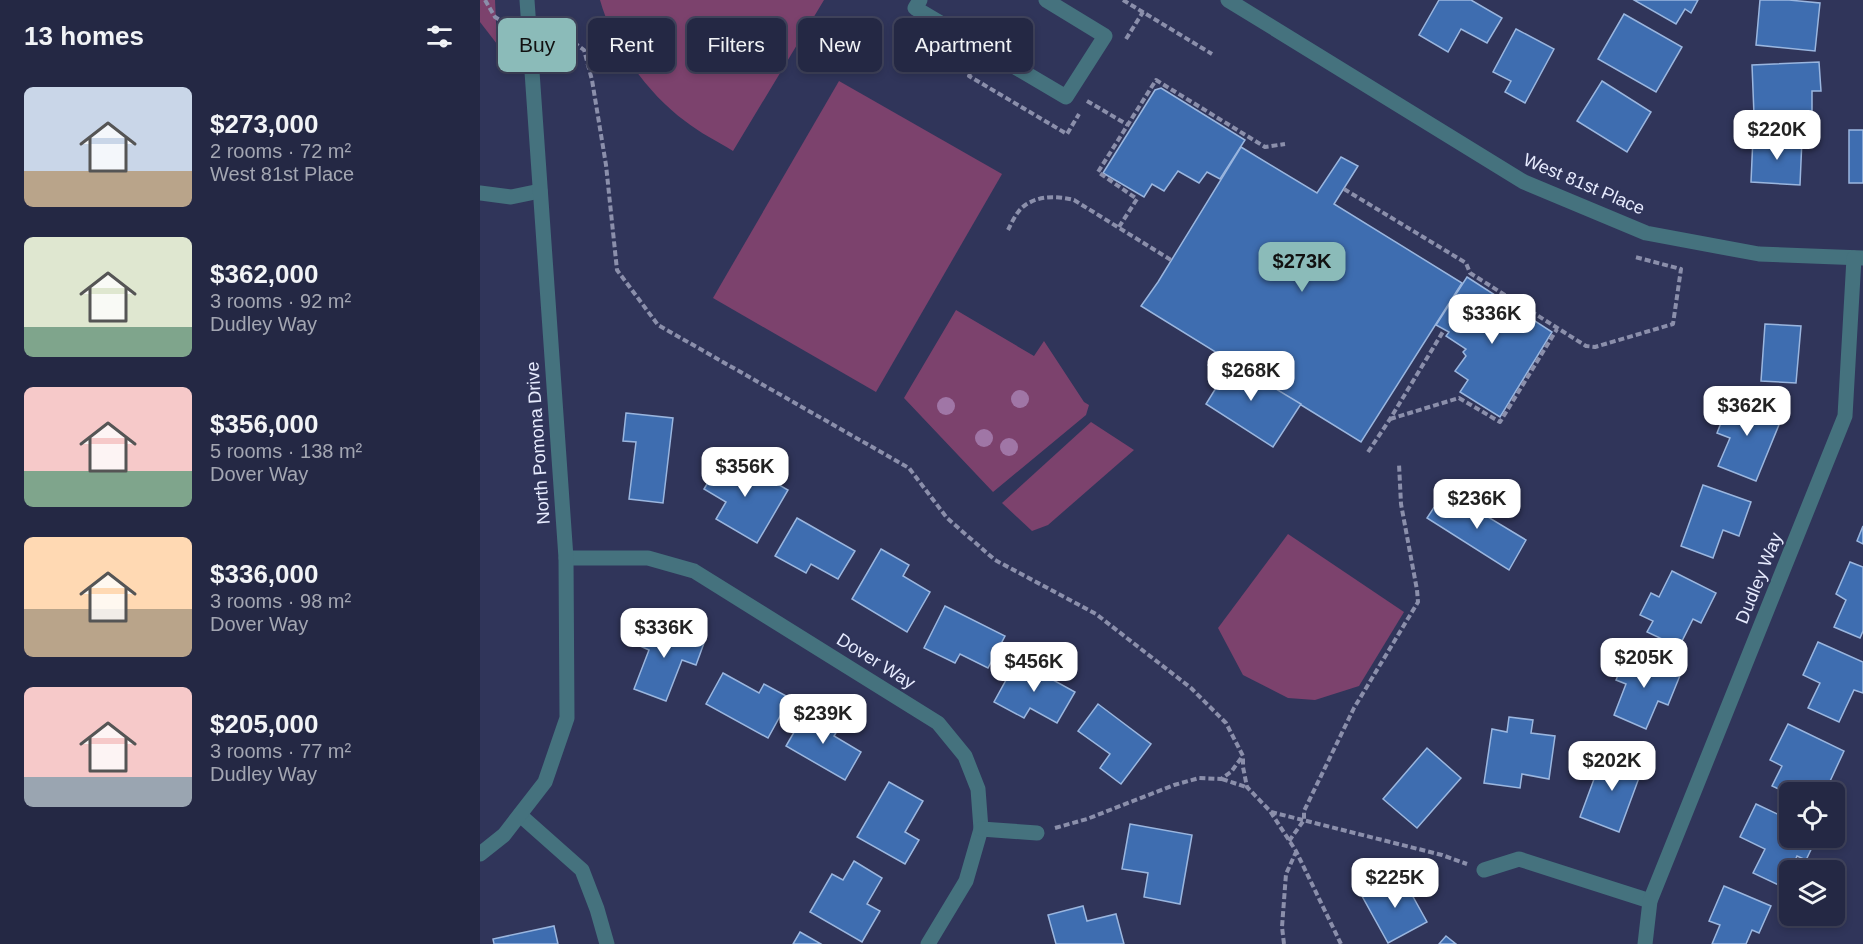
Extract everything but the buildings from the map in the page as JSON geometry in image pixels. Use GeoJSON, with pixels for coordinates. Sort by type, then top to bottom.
{"type":"FeatureCollection","features":[{"type":"Feature","properties":{"kind":"street","name":"North Pomona Drive"},"geometry":{"type":"LineString","coordinates":[[527,0],[528,18]]}},
{"type":"Feature","properties":{"kind":"street"},"geometry":{"type":"LineString","coordinates":[[920,0],[915,8],[1066,97],[1105,36],[1046,0]]}},
{"type":"Feature","properties":{"kind":"street","name":"West 81st Place"},"geometry":{"type":"LineString","coordinates":[[1228,0],[1524,182],[1646,233],[1759,254],[1859,258]]}},
{"type":"Feature","properties":{"kind":"street","name":"North Pomona Drive"},"geometry":{"type":"LineString","coordinates":[[480,854],[504,835],[545,782],[567,718],[566,558],[532,72]]}},
{"type":"Feature","properties":{"kind":"street"},"geometry":{"type":"LineString","coordinates":[[480,193],[511,197],[540,191]]}},
{"type":"Feature","properties":{"kind":"street","name":"Dudley Way"},"geometry":{"type":"LineString","coordinates":[[1645,944],[1650,902],[1845,416],[1859,258]]}},
{"type":"Feature","properties":{"kind":"street","name":"Dover Way"},"geometry":{"type":"LineString","coordinates":[[566,558],[648,558],[694,571],[938,723],[965,756],[970,767],[978,789],[981,829],[966,881],[928,944]]}},
{"type":"Feature","properties":{"kind":"street"},"geometry":{"type":"LineString","coordinates":[[520,815],[582,870],[597,909],[606,944]]}},
{"type":"Feature","properties":{"kind":"street"},"geometry":{"type":"LineString","coordinates":[[981,829],[1037,833]]}},
{"type":"Feature","properties":{"kind":"street"},"geometry":{"type":"LineString","coordinates":[[1485,870],[1519,859],[1650,902]]}},
{"type":"Feature","properties":{"kind":"path"},"geometry":{"type":"LineString","coordinates":[[485,0],[498,19]]}},
{"type":"Feature","properties":{"kind":"path"},"geometry":{"type":"LineString","coordinates":[[1123,0],[1212,54]]}},
{"type":"Feature","properties":{"kind":"path"},"geometry":{"type":"LineString","coordinates":[[576,44],[584,50],[592,80],[606,165],[617,270],[658,325],[909,468],[947,518],[995,560],[1096,614],[1191,688],[1226,723],[1243,756],[1247,787]]}},
{"type":"Feature","properties":{"kind":"path"},"geometry":{"type":"LineString","coordinates":[[1119,228],[1137,199],[1098,172],[1156,80],[1265,147],[1285,144]]}},
{"type":"Feature","properties":{"kind":"path"},"geometry":{"type":"LineString","coordinates":[[1087,101],[1128,125]]}},
{"type":"Feature","properties":{"kind":"path"},"geometry":{"type":"LineString","coordinates":[[1344,189],[1466,263],[1470,273],[1586,346],[1595,347],[1673,324],[1681,269],[1635,257]]}},
{"type":"Feature","properties":{"kind":"path"},"geometry":{"type":"LineString","coordinates":[[1008,230],[1023,207],[1038,198],[1059,196],[1074,200],[1171,260]]}},
{"type":"Feature","properties":{"kind":"path"},"geometry":{"type":"LineString","coordinates":[[1390,418],[1459,398],[1500,422],[1557,329]]}},
{"type":"Feature","properties":{"kind":"path"},"geometry":{"type":"LineString","coordinates":[[1368,452],[1444,330]]}},
{"type":"Feature","properties":{"kind":"path"},"geometry":{"type":"LineString","coordinates":[[1289,841],[1304,820],[1304,811],[1354,708],[1418,602],[1401,504],[1399,464]]}},
{"type":"Feature","properties":{"kind":"path"},"geometry":{"type":"LineString","coordinates":[[1221,779],[1231,772],[1243,756]]}},
{"type":"Feature","properties":{"kind":"path"},"geometry":{"type":"LineString","coordinates":[[1037,833],[1087,819],[1199,778],[1221,779],[1247,787],[1270,811],[1296,851],[1341,944]]}},
{"type":"Feature","properties":{"kind":"path"},"geometry":{"type":"LineString","coordinates":[[1270,811],[1442,855],[1485,870]]}},
{"type":"Feature","properties":{"kind":"path"},"geometry":{"type":"LineString","coordinates":[[1284,944],[1282,927],[1286,874],[1296,851]]}},
{"type":"Feature","properties":{"kind":"shaded area"},"geometry":{"type":"Polygon","coordinates":[[[480,0],[495,0],[497,44],[480,22],[480,0]]]}},
{"type":"Feature","properties":{"kind":"shaded area"},"geometry":{"type":"Polygon","coordinates":[[[600,0],[824,0],[813,18],[798,18],[798,43],[786,63],[786,18],[687,18],[687,72],[781,72],[733,151],[671,110],[637,72],[675,72],[675,18],[606,17],[600,0]]]}},
{"type":"Feature","properties":{"kind":"shaded area"},"geometry":{"type":"Polygon","coordinates":[[[839,81],[1002,174],[876,392],[713,298],[839,81]]]}},
{"type":"Feature","properties":{"kind":"shaded area"},"geometry":{"type":"Polygon","coordinates":[[[956,310],[1034,356],[1044,341],[1084,402],[1089,405],[1086,415],[993,492],[904,398],[956,310]]]}},
{"type":"Feature","properties":{"kind":"shaded area"},"geometry":{"type":"Polygon","coordinates":[[[1091,422],[1134,450],[1048,525],[1032,531],[1002,503],[1091,422]]]}},
{"type":"Feature","properties":{"kind":"shaded area"},"geometry":{"type":"Polygon","coordinates":[[[1288,534],[1404,612],[1359,686],[1315,700],[1288,698],[1243,675],[1218,628],[1288,534]]]}}]}
